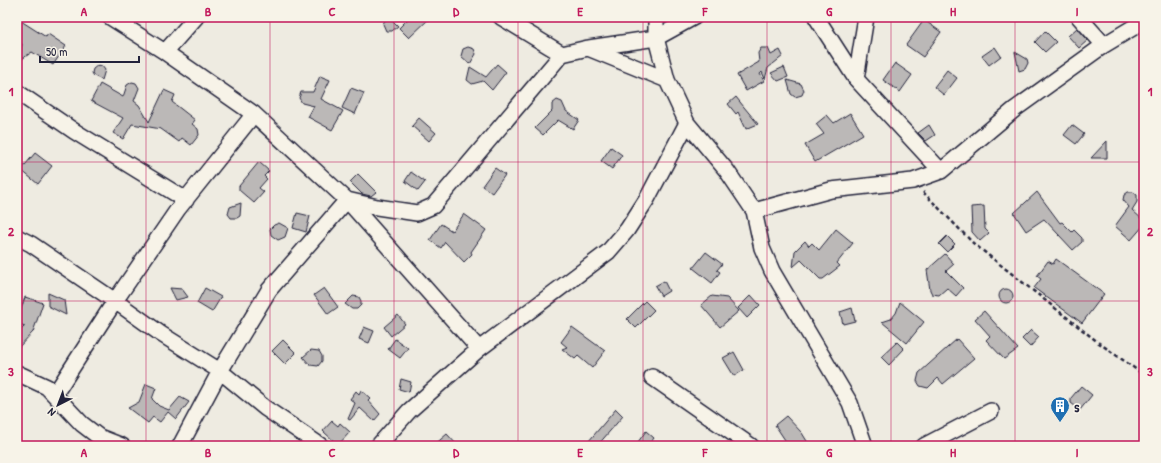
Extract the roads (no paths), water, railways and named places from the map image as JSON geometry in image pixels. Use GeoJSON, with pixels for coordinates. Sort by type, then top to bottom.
{"type":"FeatureCollection","features":[{"type":"Feature","properties":{"kind":"street"},"geometry":{"type":"LineString","coordinates":[[110,17],[165,52],[254,114],[347,200],[479,349]]}},
{"type":"Feature","properties":{"kind":"street"},"geometry":{"type":"LineString","coordinates":[[165,52],[196,17]]}},
{"type":"Feature","properties":{"kind":"street"},"geometry":{"type":"LineString","coordinates":[[501,17],[562,54]]}},
{"type":"Feature","properties":{"kind":"street"},"geometry":{"type":"LineString","coordinates":[[656,17],[656,38],[667,80],[687,123],[727,171],[754,211],[762,248],[772,271],[850,403],[865,446]]}},
{"type":"Feature","properties":{"kind":"street"},"geometry":{"type":"LineString","coordinates":[[347,200],[377,207],[417,213],[433,206],[562,54],[588,48],[656,38],[694,17]]}},
{"type":"Feature","properties":{"kind":"street"},"geometry":{"type":"LineString","coordinates":[[816,17],[856,79],[941,171]]}},
{"type":"Feature","properties":{"kind":"street"},"geometry":{"type":"LineString","coordinates":[[856,79],[866,17]]}},
{"type":"Feature","properties":{"kind":"street"},"geometry":{"type":"LineString","coordinates":[[1079,17],[1104,45]]}},
{"type":"Feature","properties":{"kind":"street"},"geometry":{"type":"LineString","coordinates":[[754,211],[831,190],[913,181],[941,171],[1015,109],[1104,45],[1144,22]]}},
{"type":"Feature","properties":{"kind":"street"},"geometry":{"type":"LineString","coordinates":[[588,48],[667,80]]}},
{"type":"Feature","properties":{"kind":"street"},"geometry":{"type":"LineString","coordinates":[[17,92],[74,131],[186,200]]}},
{"type":"Feature","properties":{"kind":"street"},"geometry":{"type":"LineString","coordinates":[[55,394],[115,301],[186,200],[254,114]]}},
{"type":"Feature","properties":{"kind":"street"},"geometry":{"type":"LineString","coordinates":[[378,446],[409,411],[479,349],[608,252],[627,230],[647,199],[687,123]]}},
{"type":"Feature","properties":{"kind":"street"},"geometry":{"type":"LineString","coordinates":[[180,446],[220,371],[269,290],[347,200]]}},
{"type":"Feature","properties":{"kind":"street"},"geometry":{"type":"LineString","coordinates":[[17,237],[31,244],[161,334],[220,371],[265,408],[321,446]]}},
{"type":"Feature","properties":{"kind":"street"},"geometry":{"type":"LineString","coordinates":[[17,373],[47,386],[82,424],[99,437],[122,446]]}},
{"type":"Feature","properties":{"kind":"street"},"geometry":{"type":"LineString","coordinates":[[652,377],[752,446]]}},
{"type":"Feature","properties":{"kind":"street"},"geometry":{"type":"LineString","coordinates":[[924,446],[991,411]]}},
{"type":"Feature","properties":{"kind":"place","name":"s"},"geometry":{"type":"Point","coordinates":[1060,423]}}]}
